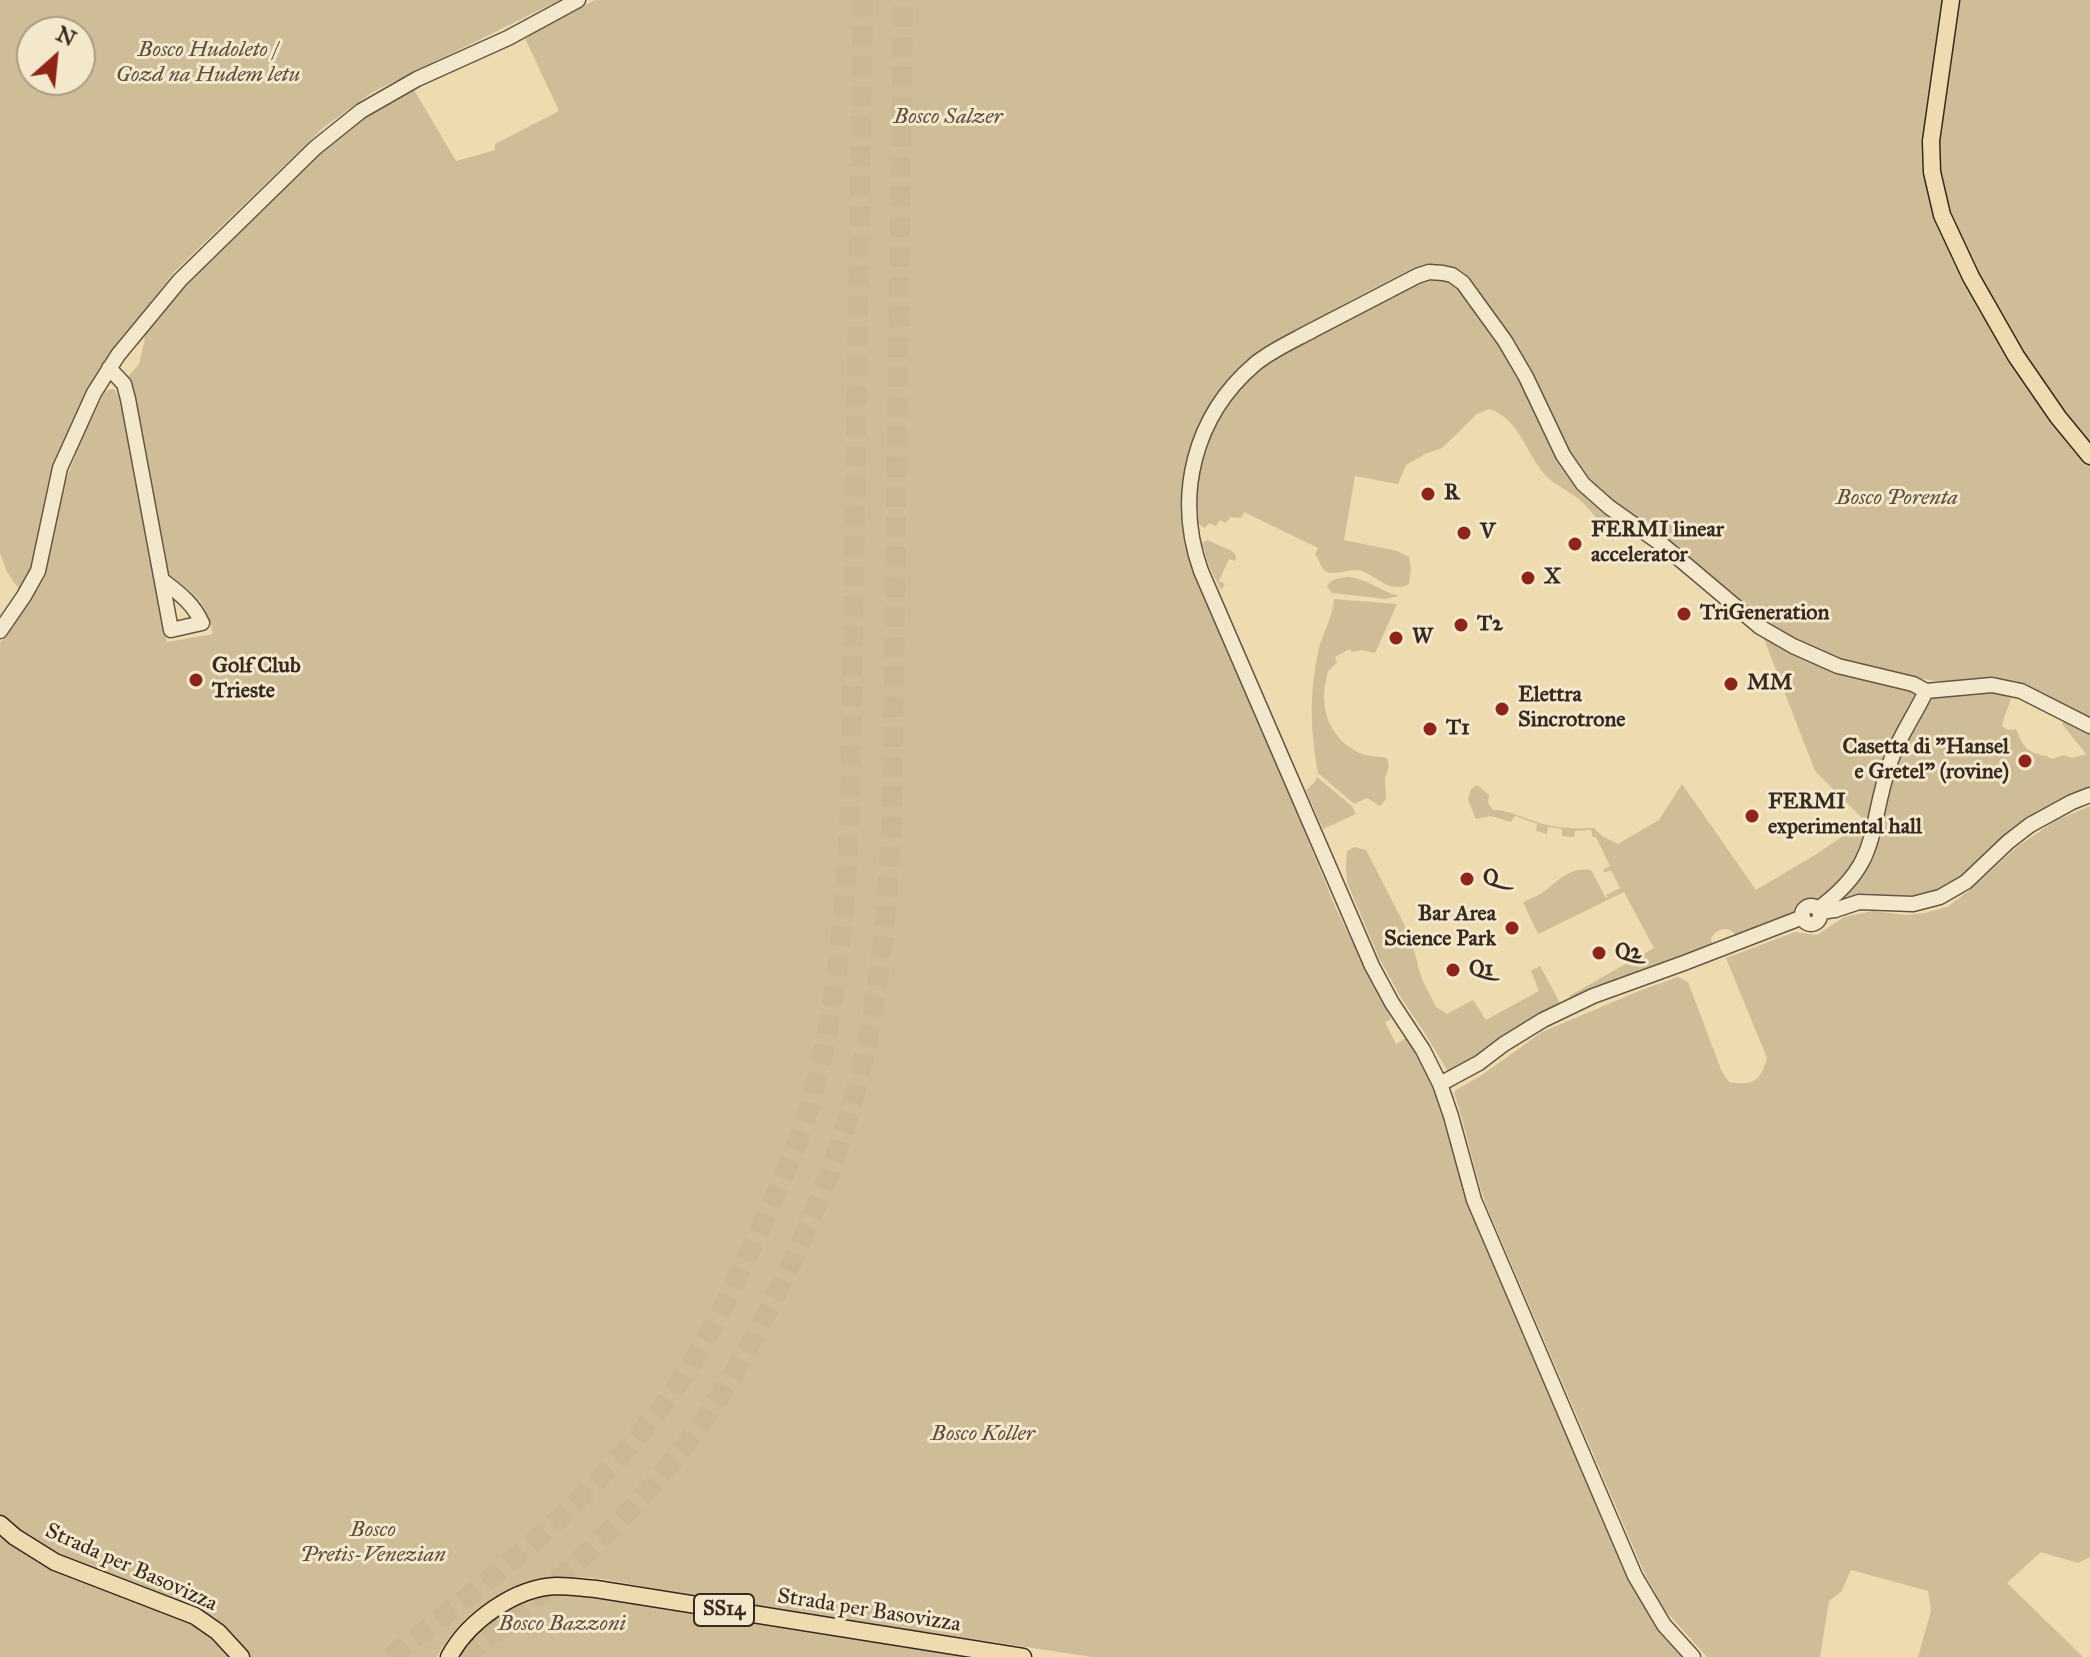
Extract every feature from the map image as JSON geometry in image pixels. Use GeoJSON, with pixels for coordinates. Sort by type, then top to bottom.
{"type":"FeatureCollection","features":[{"type":"Feature","properties":{"kind":"main road"},"geometry":{"type":"LineString","coordinates":[[1951,0],[1931,141],[1932,172],[1942,215],[1966,267],[2016,356],[2058,417],[2090,456]]}},
{"type":"Feature","properties":{"kind":"main road","name":"Strada per Basovizza"},"geometry":{"type":"LineString","coordinates":[[0,1524],[55,1562],[195,1616],[218,1632],[241,1657]]}},
{"type":"Feature","properties":{"kind":"main road","name":"Strada per Basovizza"},"geometry":{"type":"LineString","coordinates":[[449,1657],[472,1626],[496,1607],[522,1594],[555,1586],[596,1589],[1023,1657]]}},
{"type":"Feature","properties":{"kind":"street"},"geometry":{"type":"LineString","coordinates":[[0,631],[38,571],[60,468],[82,416],[109,368],[180,280],[315,148],[361,111],[406,84],[497,43],[578,0]]}},
{"type":"Feature","properties":{"kind":"street"},"geometry":{"type":"LineString","coordinates":[[1693,1657],[1664,1625],[1635,1576],[1474,1200],[1440,1084],[1372,966],[1197,559],[1190,532],[1188,497],[1198,446],[1215,409],[1235,383],[1269,354],[1417,276],[1429,272],[1443,273],[1458,279],[1470,291],[1499,330],[1526,377],[1563,455],[1583,484],[1664,546],[1752,620],[1775,636],[1838,666],[1913,684],[1926,691],[1972,685],[2010,688],[2090,726]]}},
{"type":"Feature","properties":{"kind":"street"},"geometry":{"type":"LineString","coordinates":[[109,368],[124,384],[128,399],[162,580]]}},
{"type":"Feature","properties":{"kind":"street"},"geometry":{"type":"LineString","coordinates":[[1819,910],[1849,882],[1866,855],[1895,749],[1926,691]]}},
{"type":"Feature","properties":{"kind":"street"},"geometry":{"type":"LineString","coordinates":[[1440,1084],[1479,1063],[1534,1026],[1593,996],[1803,917],[1805,908],[1812,906],[1819,910],[1835,910],[1859,902],[1913,904],[1940,897],[1966,882],[2030,825],[2090,795]]}},
{"type":"Feature","properties":{"kind":"green space","name":"Bosco Hudoleto / Gozd na Hudem letu"},"geometry":{"type":"Polygon","coordinates":[[[0,0],[560,0],[371,93],[323,128],[174,272],[111,354],[72,422],[50,481],[39,537],[21,592],[7,572],[0,553],[0,0]]]}},
{"type":"Feature","properties":{"kind":"green space"},"geometry":{"type":"Polygon","coordinates":[[[595,0],[1944,0],[1927,178],[2054,421],[2090,466],[2090,722],[2019,687],[2017,682],[1950,683],[1860,670],[1773,628],[1595,489],[1570,459],[1522,354],[1479,292],[1459,273],[1438,266],[1413,268],[1349,301],[1277,342],[1229,382],[1213,401],[1198,428],[1183,485],[1183,535],[1195,578],[1337,911],[1391,1019],[1385,1022],[1396,1044],[1406,1038],[1423,1062],[1440,1099],[1469,1206],[1633,1584],[1656,1624],[1686,1657],[1092,1657],[682,1595],[603,1579],[563,1577],[524,1583],[481,1606],[457,1628],[437,1657],[248,1657],[227,1634],[77,1566],[22,1536],[0,1515],[0,643],[45,577],[64,485],[105,391],[114,389],[127,423],[167,642],[213,634],[207,613],[198,599],[169,576],[127,378],[139,364],[145,339],[140,335],[181,285],[320,151],[375,107],[414,90],[456,161],[495,150],[495,144],[559,111],[524,36],[595,0]]]}},
{"type":"Feature","properties":{"kind":"green space"},"geometry":{"type":"Polygon","coordinates":[[[1956,0],[2090,0],[2090,448],[2022,355],[1961,247],[1939,183],[1937,134],[1956,0]]]}},
{"type":"Feature","properties":{"kind":"green space"},"geometry":{"type":"Polygon","coordinates":[[[1436,280],[1452,282],[1469,299],[1528,393],[1549,439],[1626,524],[1613,541],[1581,501],[1545,475],[1507,420],[1489,409],[1477,414],[1442,448],[1406,465],[1398,484],[1355,476],[1344,540],[1397,551],[1409,557],[1409,584],[1402,587],[1384,584],[1358,570],[1328,572],[1315,554],[1318,548],[1244,512],[1241,518],[1231,517],[1226,523],[1220,520],[1216,526],[1209,523],[1205,528],[1199,524],[1195,518],[1195,496],[1204,449],[1223,409],[1245,382],[1267,363],[1418,283],[1436,280]]]}},
{"type":"Feature","properties":{"kind":"green space"},"geometry":{"type":"Polygon","coordinates":[[[1207,540],[1232,551],[1236,556],[1235,561],[1229,559],[1219,581],[1225,584],[1221,590],[1202,543],[1207,540]]]}},
{"type":"Feature","properties":{"kind":"green space"},"geometry":{"type":"Polygon","coordinates":[[[1349,577],[1399,596],[1385,599],[1332,593],[1327,587],[1333,580],[1349,577]]]}},
{"type":"Feature","properties":{"kind":"green space"},"geometry":{"type":"Polygon","coordinates":[[[1334,599],[1397,604],[1375,653],[1352,652],[1350,649],[1335,657],[1337,662],[1328,672],[1324,696],[1327,717],[1344,743],[1362,754],[1387,758],[1386,799],[1380,806],[1367,798],[1354,804],[1318,773],[1313,742],[1312,695],[1319,648],[1334,599]]]}},
{"type":"Feature","properties":{"kind":"green space"},"geometry":{"type":"Polygon","coordinates":[[[1762,634],[1919,694],[1858,865],[1822,902],[1804,901],[1782,920],[1737,938],[1728,929],[1721,930],[1711,938],[1713,948],[1571,999],[1569,996],[1654,948],[1624,892],[1538,934],[1523,902],[1540,894],[1563,876],[1583,869],[1591,870],[1606,898],[1606,895],[1620,888],[1611,870],[1604,873],[1604,869],[1610,866],[1591,830],[1575,831],[1574,837],[1562,836],[1562,829],[1548,827],[1547,834],[1536,831],[1537,824],[1515,816],[1511,822],[1491,816],[1476,819],[1468,800],[1471,789],[1477,785],[1489,795],[1488,803],[1493,810],[1510,812],[1550,826],[1594,828],[1618,844],[1659,820],[1682,784],[1756,890],[1865,821],[1815,771],[1762,634]]]}},
{"type":"Feature","properties":{"kind":"green space"},"geometry":{"type":"Polygon","coordinates":[[[1941,691],[2012,692],[2002,726],[2008,730],[2016,729],[2029,750],[2052,759],[2086,754],[2062,724],[2066,719],[2090,729],[2090,791],[1970,874],[1927,898],[1830,904],[1853,883],[1894,759],[1927,699],[1941,691]]]}},
{"type":"Feature","properties":{"kind":"green space"},"geometry":{"type":"Polygon","coordinates":[[[1317,777],[1352,806],[1356,814],[1323,829],[1306,790],[1317,777]]]}},
{"type":"Feature","properties":{"kind":"green space"},"geometry":{"type":"Polygon","coordinates":[[[2090,806],[2090,1557],[2078,1563],[2041,1552],[2007,1583],[2083,1657],[1918,1657],[1931,1611],[1928,1591],[1851,1570],[1841,1592],[1829,1601],[1820,1657],[1707,1657],[1663,1608],[1645,1574],[1487,1207],[1454,1093],[1542,1032],[1678,977],[1688,982],[1722,1072],[1729,1082],[1750,1082],[1758,1077],[1767,1058],[1726,958],[1795,932],[1817,935],[1844,917],[1873,911],[1906,915],[1947,907],[2018,846],[2057,820],[2090,806]]]}},
{"type":"Feature","properties":{"kind":"green space"},"geometry":{"type":"Polygon","coordinates":[[[1354,847],[1366,850],[1406,928],[1421,977],[1436,1007],[1447,1014],[1473,1000],[1486,1020],[1539,991],[1531,971],[1540,966],[1561,1005],[1508,1034],[1449,1073],[1379,958],[1347,882],[1347,851],[1354,847]]]}},
{"type":"Feature","properties":{"kind":"green space"},"geometry":{"type":"Polygon","coordinates":[[[0,1531],[26,1553],[56,1570],[171,1614],[213,1640],[232,1657],[0,1657],[0,1531]]]}},
{"type":"Feature","properties":{"kind":"green space","name":"Bosco Bazzoni"},"geometry":{"type":"Polygon","coordinates":[[[558,1593],[648,1604],[975,1657],[456,1657],[486,1623],[520,1602],[558,1593]]]}},
{"type":"Feature","properties":{"kind":"tunnel"},"geometry":{"type":"LineString","coordinates":[[390,1657],[539,1537],[607,1470],[669,1397],[709,1333],[760,1229],[791,1157],[816,1083],[837,968],[850,814],[863,0]]}},
{"type":"Feature","properties":{"kind":"tunnel"},"geometry":{"type":"LineString","coordinates":[[463,1657],[586,1554],[642,1497],[704,1419],[746,1352],[790,1266],[820,1197],[856,1090],[880,966],[892,817],[903,0]]}},
{"type":"Feature","properties":{"kind":"place","name":"R"},"geometry":{"type":"Point","coordinates":[1428,494]}},
{"type":"Feature","properties":{"kind":"place","name":"V"},"geometry":{"type":"Point","coordinates":[1464,533]}},
{"type":"Feature","properties":{"kind":"place","name":"FERMI linear accelerator"},"geometry":{"type":"Point","coordinates":[1575,544]}},
{"type":"Feature","properties":{"kind":"place","name":"X"},"geometry":{"type":"Point","coordinates":[1528,578]}},
{"type":"Feature","properties":{"kind":"place","name":"TriGeneration"},"geometry":{"type":"Point","coordinates":[1684,614]}},
{"type":"Feature","properties":{"kind":"place","name":"T2"},"geometry":{"type":"Point","coordinates":[1461,625]}},
{"type":"Feature","properties":{"kind":"place","name":"W"},"geometry":{"type":"Point","coordinates":[1396,638]}},
{"type":"Feature","properties":{"kind":"place","name":"Golf Club Trieste"},"geometry":{"type":"Point","coordinates":[196,680]}},
{"type":"Feature","properties":{"kind":"place","name":"MM"},"geometry":{"type":"Point","coordinates":[1731,684]}},
{"type":"Feature","properties":{"kind":"place","name":"Elettra Sincrotrone"},"geometry":{"type":"Point","coordinates":[1502,709]}},
{"type":"Feature","properties":{"kind":"place","name":"T1"},"geometry":{"type":"Point","coordinates":[1430,729]}},
{"type":"Feature","properties":{"kind":"place","name":"Casetta di \"Hansel e Gretel\" (rovine)"},"geometry":{"type":"Point","coordinates":[2025,761]}},
{"type":"Feature","properties":{"kind":"place","name":"FERMI experimental hall"},"geometry":{"type":"Point","coordinates":[1752,816]}},
{"type":"Feature","properties":{"kind":"place","name":"Q"},"geometry":{"type":"Point","coordinates":[1467,879]}},
{"type":"Feature","properties":{"kind":"place","name":"Bar Area Science Park"},"geometry":{"type":"Point","coordinates":[1512,928]}},
{"type":"Feature","properties":{"kind":"place","name":"Q2"},"geometry":{"type":"Point","coordinates":[1599,953]}},
{"type":"Feature","properties":{"kind":"place","name":"Q1"},"geometry":{"type":"Point","coordinates":[1453,970]}},
{"type":"Feature","properties":{"kind":"park label","name":"Bosco Salzer"},"geometry":{"type":"Point","coordinates":[948,118]}},
{"type":"Feature","properties":{"kind":"park label","name":"Bosco Porenta"},"geometry":{"type":"Point","coordinates":[1897,499]}},
{"type":"Feature","properties":{"kind":"park label","name":"Bosco Koller"},"geometry":{"type":"Point","coordinates":[983,1435]}},
{"type":"Feature","properties":{"kind":"park label","name":"Bosco Pretis-Venezian"},"geometry":{"type":"Point","coordinates":[373,1544]}}]}
